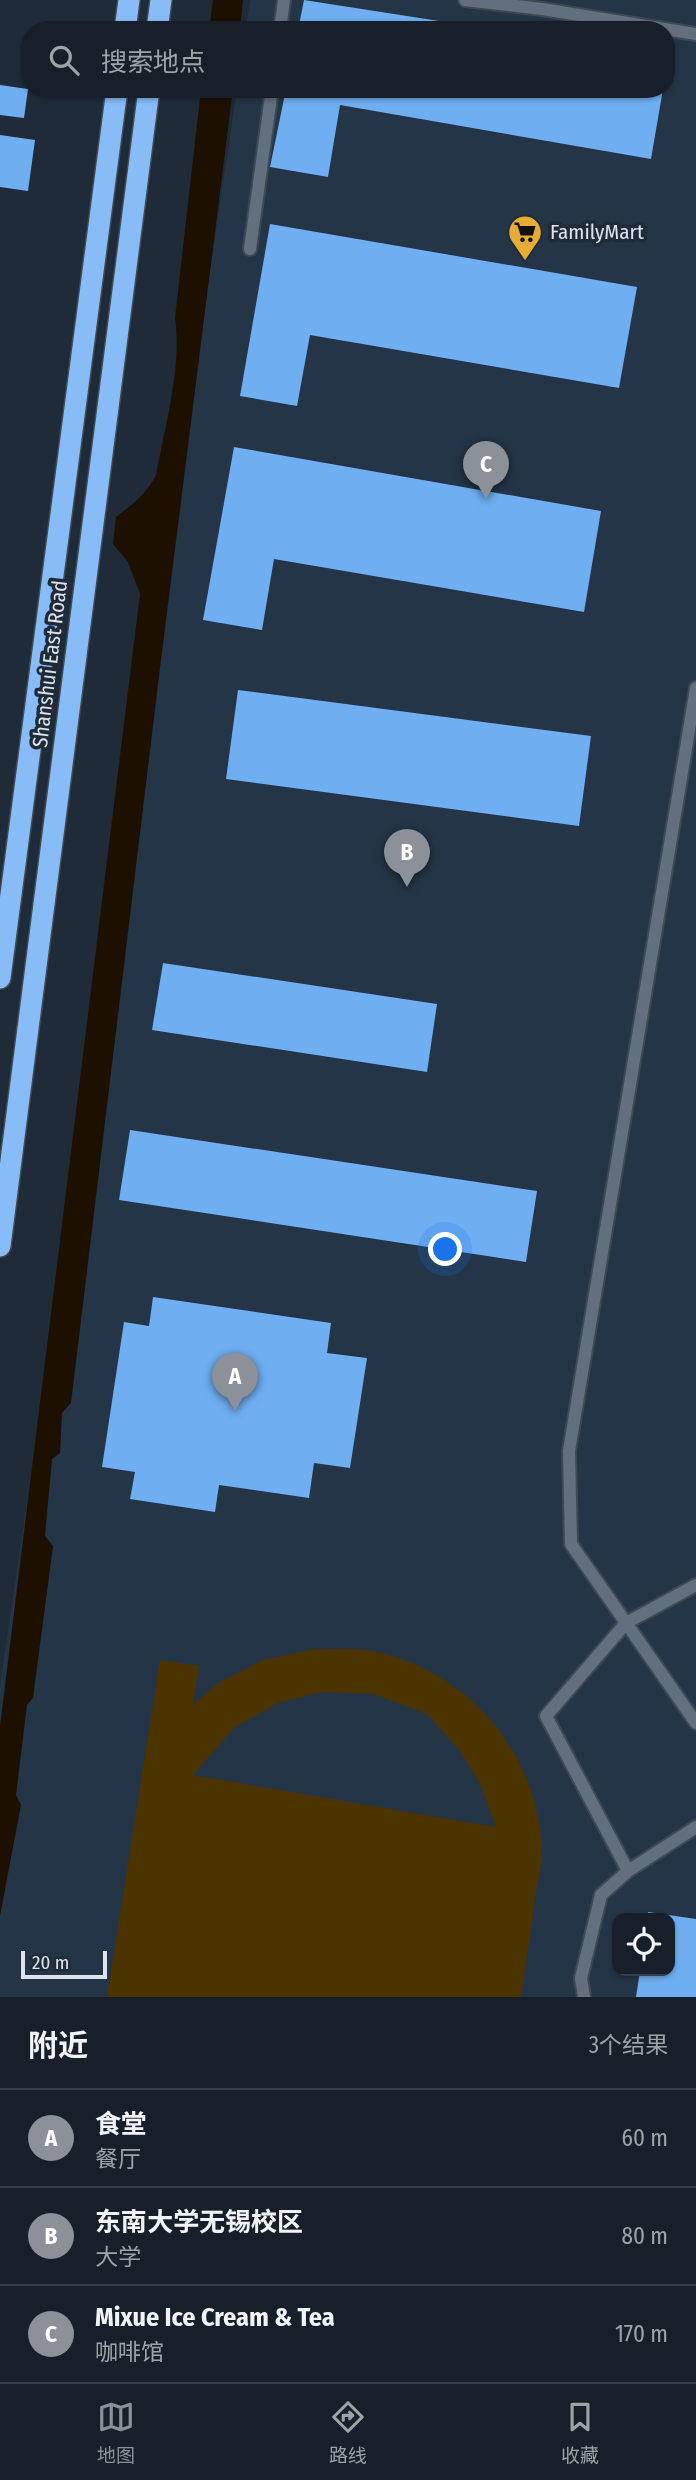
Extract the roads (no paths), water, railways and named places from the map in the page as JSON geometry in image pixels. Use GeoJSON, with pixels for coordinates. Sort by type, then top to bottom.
{"type":"FeatureCollection","features":[{"type":"Feature","properties":{"kind":"highway"},"geometry":{"type":"LineString","coordinates":[[126,21],[129,0]]}},
{"type":"Feature","properties":{"kind":"highway"},"geometry":{"type":"LineString","coordinates":[[158,21],[160,0]]}},
{"type":"Feature","properties":{"kind":"highway","name":"Shanshui East Road"},"geometry":{"type":"LineString","coordinates":[[0,978],[116,98]]}},
{"type":"Feature","properties":{"kind":"highway","name":"Shanshui East Road"},"geometry":{"type":"LineString","coordinates":[[0,1246],[148,98]]}},
{"type":"Feature","properties":{"kind":"lane"},"geometry":{"type":"LineString","coordinates":[[281,21],[284,0]]}},
{"type":"Feature","properties":{"kind":"lane"},"geometry":{"type":"LineString","coordinates":[[465,0],[616,21]]}},
{"type":"Feature","properties":{"kind":"lane"},"geometry":{"type":"LineString","coordinates":[[675,31],[696,34]]}},
{"type":"Feature","properties":{"kind":"lane"},"geometry":{"type":"LineString","coordinates":[[250,248],[271,98]]}},
{"type":"Feature","properties":{"kind":"lane"},"geometry":{"type":"LineString","coordinates":[[696,688],[569,1451],[570,1544],[696,1723]]}},
{"type":"Feature","properties":{"kind":"lane"},"geometry":{"type":"LineString","coordinates":[[628,1871],[546,1716],[626,1623],[696,1585]]}},
{"type":"Feature","properties":{"kind":"lane"},"geometry":{"type":"LineString","coordinates":[[584,1997],[581,1978],[601,1895],[628,1871],[696,1827]]}},
{"type":"Feature","properties":{"kind":"place","name":"FamilyMart"},"geometry":{"type":"Point","coordinates":[525,262]}},
{"type":"Feature","properties":{"kind":"place","name":"Mixue Ice Cream & Tea"},"geometry":{"type":"Point","coordinates":[486,499]}},
{"type":"Feature","properties":{"kind":"place","name":"东南大学无锡校区"},"geometry":{"type":"Point","coordinates":[407,887]}},
{"type":"Feature","properties":{"kind":"place","name":"食堂"},"geometry":{"type":"Point","coordinates":[235,1411]}}]}
